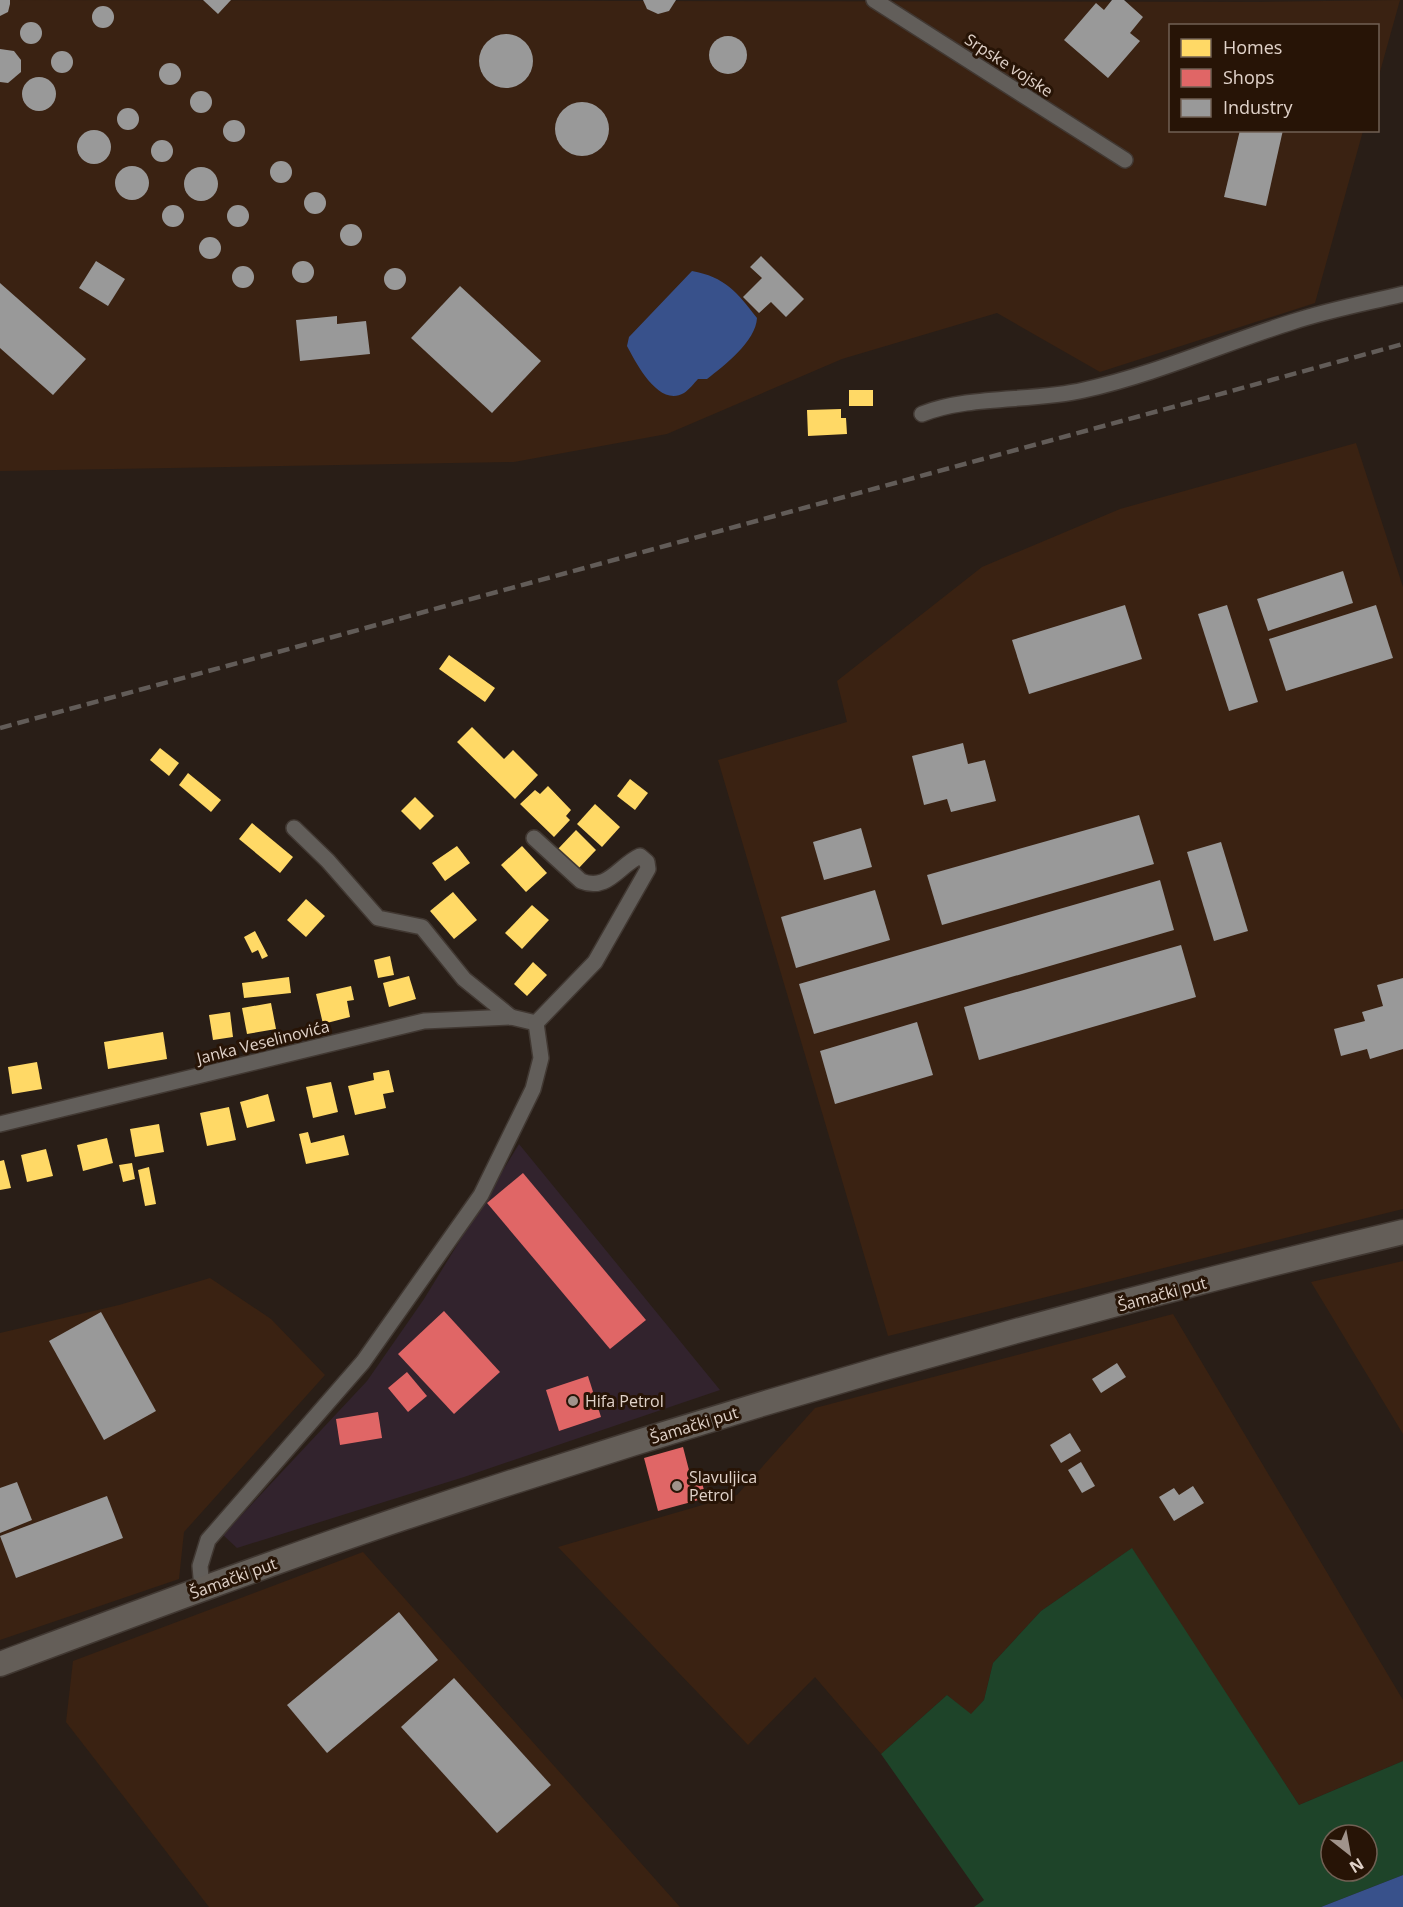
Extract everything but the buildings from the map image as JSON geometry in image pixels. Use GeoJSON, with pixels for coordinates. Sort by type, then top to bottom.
{"type":"FeatureCollection","features":[{"type":"Feature","properties":{"kind":"main road","name":"Šamački put"},"geometry":{"type":"LineString","coordinates":[[0,1664],[202,1588],[403,1518],[705,1421],[1053,1322],[1403,1232]]}},
{"type":"Feature","properties":{"kind":"street","name":"Srpske vojske"},"geometry":{"type":"LineString","coordinates":[[874,0],[1125,160]]}},
{"type":"Feature","properties":{"kind":"street"},"geometry":{"type":"LineString","coordinates":[[922,414],[942,406],[1081,391],[1143,376],[1295,321],[1403,294]]}},
{"type":"Feature","properties":{"kind":"street"},"geometry":{"type":"LineString","coordinates":[[294,828],[328,861],[378,918],[422,927],[464,979],[511,1017]]}},
{"type":"Feature","properties":{"kind":"street"},"geometry":{"type":"LineString","coordinates":[[202,1588],[200,1566],[208,1540],[363,1362],[481,1195],[533,1089],[541,1058],[536,1023],[596,962],[648,869],[644,858],[640,856],[633,859],[612,878],[589,885],[581,881],[534,838]]}},
{"type":"Feature","properties":{"kind":"street","name":"Janka Veselinovića"},"geometry":{"type":"LineString","coordinates":[[0,1124],[424,1021],[511,1017],[536,1023]]}},
{"type":"Feature","properties":{"kind":"shaded area"},"geometry":{"type":"Polygon","coordinates":[[[0,0],[1257,2],[1400,0],[1379,75],[1379,24],[1169,24],[1169,132],[1363,132],[1315,303],[1100,372],[997,313],[842,359],[667,434],[514,462],[0,471],[0,0]]]}},
{"type":"Feature","properties":{"kind":"shaded area"},"geometry":{"type":"Polygon","coordinates":[[[1356,443],[1403,587],[1403,1209],[888,1336],[718,760],[847,722],[837,681],[982,567],[1120,509],[1356,443]]]}},
{"type":"Feature","properties":{"kind":"shaded area"},"geometry":{"type":"Polygon","coordinates":[[[519,1144],[720,1390],[464,1477],[237,1548],[223,1535],[367,1381],[424,1299],[519,1144]]]}},
{"type":"Feature","properties":{"kind":"shaded area"},"geometry":{"type":"Polygon","coordinates":[[[1403,1261],[1403,1434],[1311,1282],[1403,1261]]]}},
{"type":"Feature","properties":{"kind":"shaded area"},"geometry":{"type":"Polygon","coordinates":[[[210,1278],[271,1319],[325,1375],[184,1532],[179,1579],[0,1640],[0,1333],[119,1305],[210,1278]]]}},
{"type":"Feature","properties":{"kind":"shaded area"},"geometry":{"type":"Polygon","coordinates":[[[1173,1314],[1403,1700],[1403,1761],[1299,1805],[1131,1549],[1041,1611],[993,1663],[984,1700],[971,1715],[947,1695],[881,1754],[815,1677],[748,1745],[558,1547],[737,1495],[815,1408],[1173,1314]]]}},
{"type":"Feature","properties":{"kind":"shaded area"},"geometry":{"type":"Polygon","coordinates":[[[363,1552],[680,1907],[209,1907],[66,1722],[73,1661],[363,1552]]]}},
{"type":"Feature","properties":{"kind":"green space"},"geometry":{"type":"Polygon","coordinates":[[[1132,1548],[1299,1805],[1403,1761],[1403,1875],[1321,1907],[974,1907],[984,1900],[881,1754],[947,1695],[971,1714],[984,1700],[993,1663],[1041,1611],[1132,1548]]]}},
{"type":"Feature","properties":{"kind":"water"},"geometry":{"type":"Polygon","coordinates":[[[692,271],[713,277],[729,287],[757,318],[751,335],[730,360],[707,379],[698,379],[686,392],[675,396],[657,389],[650,382],[627,346],[629,337],[692,271]]]}},
{"type":"Feature","properties":{"kind":"water"},"geometry":{"type":"Polygon","coordinates":[[[1403,1875],[1403,1907],[1321,1907],[1403,1875]]]}},
{"type":"Feature","properties":{"kind":"railway"},"geometry":{"type":"LineString","coordinates":[[0,728],[1403,344]]}},
{"type":"Feature","properties":{"kind":"place","name":"Hifa Petrol"},"geometry":{"type":"Point","coordinates":[573,1401]}},
{"type":"Feature","properties":{"kind":"place","name":"Slavuljica Petrol"},"geometry":{"type":"Point","coordinates":[677,1486]}}]}
